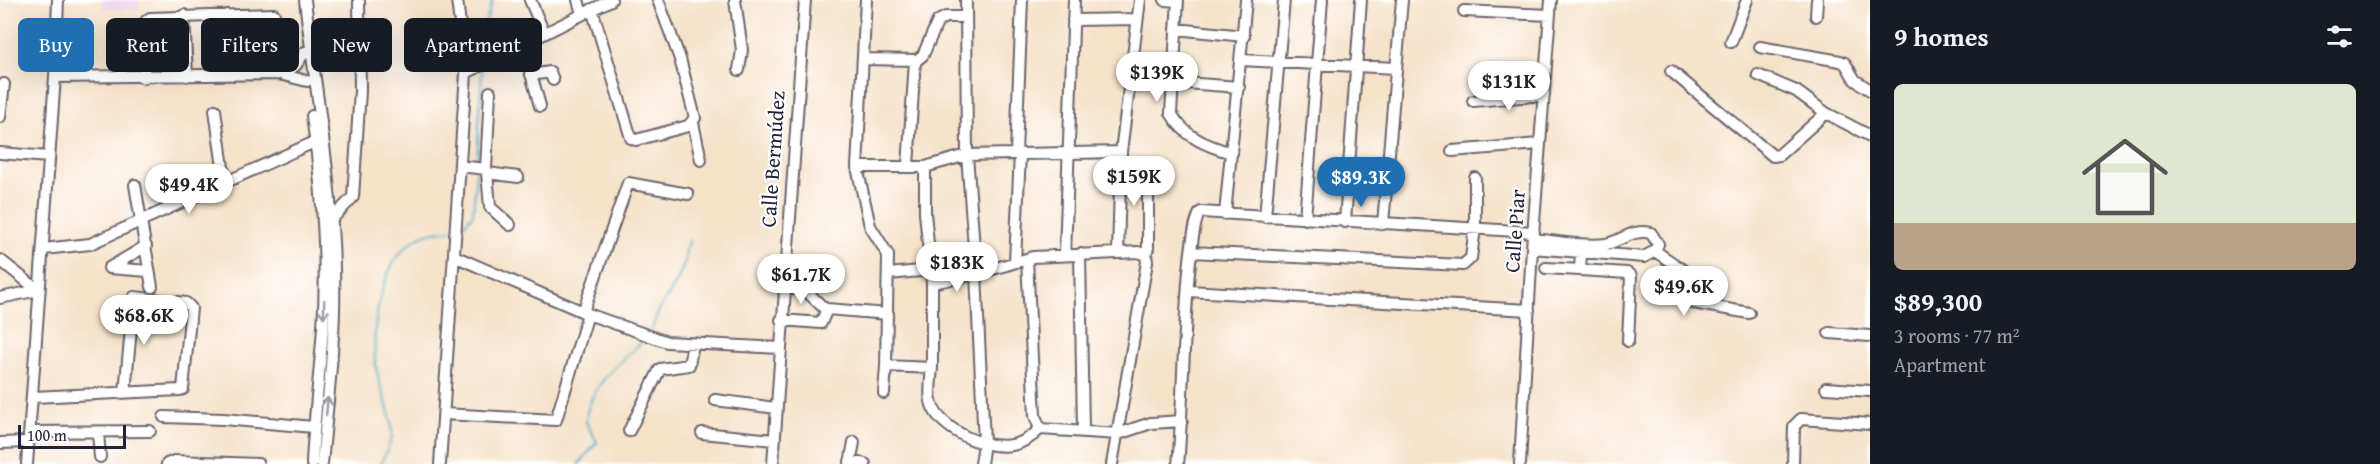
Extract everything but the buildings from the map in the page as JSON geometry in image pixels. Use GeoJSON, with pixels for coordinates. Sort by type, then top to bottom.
{"type":"FeatureCollection","features":[{"type":"Feature","properties":{"kind":"street"},"geometry":{"type":"LineString","coordinates":[[27,464],[38,290],[44,249],[58,0]]}},
{"type":"Feature","properties":{"kind":"street"},"geometry":{"type":"LineString","coordinates":[[299,0],[307,81],[332,219],[334,334],[322,464]]}},
{"type":"Feature","properties":{"kind":"street"},"geometry":{"type":"LineString","coordinates":[[305,0],[319,140],[325,270],[323,328],[312,464]]}},
{"type":"Feature","properties":{"kind":"street"},"geometry":{"type":"LineString","coordinates":[[332,219],[353,197],[360,113],[358,0]]}},
{"type":"Feature","properties":{"kind":"street"},"geometry":{"type":"LineString","coordinates":[[440,464],[466,74],[457,0]]}},
{"type":"Feature","properties":{"kind":"street"},"geometry":{"type":"LineString","coordinates":[[530,0],[544,33],[611,0]]}},
{"type":"Feature","properties":{"kind":"street"},"geometry":{"type":"LineString","coordinates":[[578,0],[587,12],[631,138],[636,140],[693,123]]}},
{"type":"Feature","properties":{"kind":"street"},"geometry":{"type":"LineString","coordinates":[[658,0],[680,59],[694,114],[693,123],[701,160]]}},
{"type":"Feature","properties":{"kind":"street"},"geometry":{"type":"LineString","coordinates":[[735,0],[742,50],[739,70]]}},
{"type":"Feature","properties":{"kind":"street","name":"Calle Bermúdez"},"geometry":{"type":"LineString","coordinates":[[773,464],[783,287],[805,0]]}},
{"type":"Feature","properties":{"kind":"street"},"geometry":{"type":"LineString","coordinates":[[866,0],[857,167],[870,226],[888,255],[884,393]]}},
{"type":"Feature","properties":{"kind":"street"},"geometry":{"type":"LineString","coordinates":[[966,0],[967,155],[976,274],[984,443],[981,464]]}},
{"type":"Feature","properties":{"kind":"street"},"geometry":{"type":"LineString","coordinates":[[1016,262],[1022,0]]}},
{"type":"Feature","properties":{"kind":"street"},"geometry":{"type":"LineString","coordinates":[[1065,255],[1074,0]]}},
{"type":"Feature","properties":{"kind":"street"},"geometry":{"type":"LineString","coordinates":[[1118,253],[1121,152],[1140,0]]}},
{"type":"Feature","properties":{"kind":"street"},"geometry":{"type":"LineString","coordinates":[[1165,0],[1178,1],[1170,113],[1176,123],[1197,141],[1232,153]]}},
{"type":"Feature","properties":{"kind":"street"},"geometry":{"type":"LineString","coordinates":[[1225,214],[1246,0]]}},
{"type":"Feature","properties":{"kind":"street"},"geometry":{"type":"LineString","coordinates":[[1265,217],[1284,0]]}},
{"type":"Feature","properties":{"kind":"street"},"geometry":{"type":"LineString","coordinates":[[1305,219],[1322,0]]}},
{"type":"Feature","properties":{"kind":"street"},"geometry":{"type":"LineString","coordinates":[[1345,222],[1361,0]]}},
{"type":"Feature","properties":{"kind":"street"},"geometry":{"type":"LineString","coordinates":[[1383,224],[1402,0]]}},
{"type":"Feature","properties":{"kind":"street","name":"Calle Piar"},"geometry":{"type":"LineString","coordinates":[[1520,464],[1533,240],[1551,0]]}},
{"type":"Feature","properties":{"kind":"street"},"geometry":{"type":"LineString","coordinates":[[1731,42],[1747,0]]}},
{"type":"Feature","properties":{"kind":"street"},"geometry":{"type":"LineString","coordinates":[[1816,16],[1817,0]]}},
{"type":"Feature","properties":{"kind":"street"},"geometry":{"type":"LineString","coordinates":[[1464,11],[1550,15]]}},
{"type":"Feature","properties":{"kind":"street"},"geometry":{"type":"LineString","coordinates":[[144,78],[146,21],[150,18],[184,15],[274,14],[281,74]]}},
{"type":"Feature","properties":{"kind":"street"},"geometry":{"type":"LineString","coordinates":[[184,15],[187,76]]}},
{"type":"Feature","properties":{"kind":"street"},"geometry":{"type":"LineString","coordinates":[[227,15],[234,75]]}},
{"type":"Feature","properties":{"kind":"street"},"geometry":{"type":"LineString","coordinates":[[863,59],[915,61],[923,55],[938,21],[946,17],[965,17]]}},
{"type":"Feature","properties":{"kind":"street"},"geometry":{"type":"LineString","coordinates":[[1073,20],[1137,19]]}},
{"type":"Feature","properties":{"kind":"street"},"geometry":{"type":"LineString","coordinates":[[1176,28],[1244,36]]}},
{"type":"Feature","properties":{"kind":"street"},"geometry":{"type":"LineString","coordinates":[[1760,47],[1840,61],[1845,63],[1855,80],[1870,90]]}},
{"type":"Feature","properties":{"kind":"street"},"geometry":{"type":"LineString","coordinates":[[281,74],[296,65],[305,52]]}},
{"type":"Feature","properties":{"kind":"street"},"geometry":{"type":"LineString","coordinates":[[1241,60],[1396,68]]}},
{"type":"Feature","properties":{"kind":"street"},"geometry":{"type":"LineString","coordinates":[[908,166],[915,61]]}},
{"type":"Feature","properties":{"kind":"street"},"geometry":{"type":"LineString","coordinates":[[1671,70],[1773,156],[1779,155],[1826,113]]}},
{"type":"Feature","properties":{"kind":"street"},"geometry":{"type":"LineString","coordinates":[[466,74],[470,72]]}},
{"type":"Feature","properties":{"kind":"street"},"geometry":{"type":"LineString","coordinates":[[530,72],[540,106]]}},
{"type":"Feature","properties":{"kind":"street"},"geometry":{"type":"LineString","coordinates":[[531,75],[551,72],[553,81]]}},
{"type":"Feature","properties":{"kind":"street"},"geometry":{"type":"LineString","coordinates":[[55,77],[144,78],[281,74],[307,81]]}},
{"type":"Feature","properties":{"kind":"street"},"geometry":{"type":"LineString","coordinates":[[1758,75],[1796,91],[1826,113],[1870,136]]}},
{"type":"Feature","properties":{"kind":"street"},"geometry":{"type":"LineString","coordinates":[[1171,82],[1239,87]]}},
{"type":"Feature","properties":{"kind":"street"},"geometry":{"type":"LineString","coordinates":[[0,117],[4,84]]}},
{"type":"Feature","properties":{"kind":"street"},"geometry":{"type":"LineString","coordinates":[[490,92],[487,171],[490,207],[510,225]]}},
{"type":"Feature","properties":{"kind":"street"},"geometry":{"type":"LineString","coordinates":[[1473,101],[1544,95]]}},
{"type":"Feature","properties":{"kind":"street"},"geometry":{"type":"LineString","coordinates":[[215,110],[225,182]]}},
{"type":"Feature","properties":{"kind":"street"},"geometry":{"type":"LineString","coordinates":[[44,249],[90,244],[319,140]]}},
{"type":"Feature","properties":{"kind":"street"},"geometry":{"type":"LineString","coordinates":[[1452,152],[1540,144]]}},
{"type":"Feature","properties":{"kind":"street"},"geometry":{"type":"LineString","coordinates":[[857,167],[925,166],[967,155],[1121,152]]}},
{"type":"Feature","properties":{"kind":"street"},"geometry":{"type":"LineString","coordinates":[[0,153],[49,157]]}},
{"type":"Feature","properties":{"kind":"street"},"geometry":{"type":"LineString","coordinates":[[460,166],[518,177]]}},
{"type":"Feature","properties":{"kind":"street"},"geometry":{"type":"LineString","coordinates":[[925,166],[925,213],[932,283],[930,399],[933,408],[965,437],[1010,447],[1040,429],[1118,434],[1151,423],[1182,421]]}},
{"type":"Feature","properties":{"kind":"street"},"geometry":{"type":"LineString","coordinates":[[1112,464],[1148,248],[1148,171],[1142,167],[1120,166]]}},
{"type":"Feature","properties":{"kind":"street"},"geometry":{"type":"LineString","coordinates":[[1191,252],[1461,265],[1471,258],[1475,178]]}},
{"type":"Feature","properties":{"kind":"street"},"geometry":{"type":"LineString","coordinates":[[444,414],[556,420],[585,313],[628,183],[688,194]]}},
{"type":"Feature","properties":{"kind":"street"},"geometry":{"type":"LineString","coordinates":[[135,185],[152,287]]}},
{"type":"Feature","properties":{"kind":"street"},"geometry":{"type":"LineString","coordinates":[[1178,464],[1182,421],[1183,353],[1191,252],[1197,215],[1205,212],[1474,228],[1581,252],[1644,257],[1655,251],[1658,244],[1655,238],[1645,231],[1635,232],[1604,244],[1533,240]]}},
{"type":"Feature","properties":{"kind":"street"},"geometry":{"type":"LineString","coordinates":[[146,246],[110,268],[148,271]]}},
{"type":"Feature","properties":{"kind":"street"},"geometry":{"type":"LineString","coordinates":[[1655,251],[1683,270],[1688,302],[1749,313]]}},
{"type":"Feature","properties":{"kind":"street"},"geometry":{"type":"LineString","coordinates":[[932,283],[976,274],[1033,257],[1138,252],[1146,255]]}},
{"type":"Feature","properties":{"kind":"street"},"geometry":{"type":"LineString","coordinates":[[1580,270],[1581,252]]}},
{"type":"Feature","properties":{"kind":"street"},"geometry":{"type":"LineString","coordinates":[[1080,254],[1083,430]]}},
{"type":"Feature","properties":{"kind":"street"},"geometry":{"type":"LineString","coordinates":[[454,256],[585,313],[652,339],[688,344],[780,348]]}},
{"type":"Feature","properties":{"kind":"street"},"geometry":{"type":"LineString","coordinates":[[0,260],[38,290]]}},
{"type":"Feature","properties":{"kind":"street"},"geometry":{"type":"LineString","coordinates":[[1027,260],[1035,416],[1040,429]]}},
{"type":"Feature","properties":{"kind":"street"},"geometry":{"type":"LineString","coordinates":[[1546,268],[1627,273],[1631,276],[1628,341]]}},
{"type":"Feature","properties":{"kind":"street"},"geometry":{"type":"LineString","coordinates":[[889,274],[930,270]]}},
{"type":"Feature","properties":{"kind":"street"},"geometry":{"type":"LineString","coordinates":[[783,287],[805,290],[826,310],[888,314]]}},
{"type":"Feature","properties":{"kind":"street"},"geometry":{"type":"LineString","coordinates":[[0,298],[38,290]]}},
{"type":"Feature","properties":{"kind":"street"},"geometry":{"type":"LineString","coordinates":[[1188,291],[1529,310]]}},
{"type":"Feature","properties":{"kind":"street"},"geometry":{"type":"LineString","coordinates":[[33,397],[183,389],[189,305],[134,297],[125,392]]}},
{"type":"Feature","properties":{"kind":"street"},"geometry":{"type":"LineString","coordinates":[[781,320],[822,323],[826,310]]}},
{"type":"Feature","properties":{"kind":"street"},"geometry":{"type":"LineString","coordinates":[[1829,333],[1870,336]]}},
{"type":"Feature","properties":{"kind":"street"},"geometry":{"type":"LineString","coordinates":[[629,431],[660,369],[688,367],[691,358],[685,353],[688,344]]}},
{"type":"Feature","properties":{"kind":"street"},"geometry":{"type":"LineString","coordinates":[[886,366],[932,368]]}},
{"type":"Feature","properties":{"kind":"street"},"geometry":{"type":"LineString","coordinates":[[1826,388],[1870,391]]}},
{"type":"Feature","properties":{"kind":"street"},"geometry":{"type":"LineString","coordinates":[[715,400],[776,408]]}},
{"type":"Feature","properties":{"kind":"street"},"geometry":{"type":"LineString","coordinates":[[164,417],[224,419],[314,427]]}},
{"type":"Feature","properties":{"kind":"street"},"geometry":{"type":"LineString","coordinates":[[1794,463],[1794,426],[1801,419],[1870,424]]}},
{"type":"Feature","properties":{"kind":"street"},"geometry":{"type":"LineString","coordinates":[[0,443],[29,437],[150,431]]}},
{"type":"Feature","properties":{"kind":"street"},"geometry":{"type":"LineString","coordinates":[[98,432],[100,457]]}},
{"type":"Feature","properties":{"kind":"street"},"geometry":{"type":"LineString","coordinates":[[702,433],[774,440]]}},
{"type":"Feature","properties":{"kind":"street"},"geometry":{"type":"LineString","coordinates":[[854,442],[850,463],[865,464]]}},
{"type":"Feature","properties":{"kind":"street"},"geometry":{"type":"LineString","coordinates":[[167,464],[174,461],[258,464]]}},
{"type":"Feature","properties":{"kind":"shaded area"},"geometry":{"type":"Polygon","coordinates":[[[101,0],[140,0],[139,10],[102,8],[101,0]]]}},
{"type":"Feature","properties":{"kind":"waterway"},"geometry":{"type":"LineString","coordinates":[[487,18],[493,0]]}},
{"type":"Feature","properties":{"kind":"waterway"},"geometry":{"type":"LineString","coordinates":[[477,161],[482,72]]}},
{"type":"Feature","properties":{"kind":"waterway"},"geometry":{"type":"LineString","coordinates":[[460,229],[473,214],[476,172]]}},
{"type":"Feature","properties":{"kind":"waterway"},"geometry":{"type":"LineString","coordinates":[[381,464],[392,434],[375,357],[374,339],[379,302],[392,266],[401,252],[422,236],[452,230]]}},
{"type":"Feature","properties":{"kind":"waterway"},"geometry":{"type":"LineString","coordinates":[[651,331],[659,310],[675,285],[685,262],[686,248],[690,240]]}},
{"type":"Feature","properties":{"kind":"waterway"},"geometry":{"type":"LineString","coordinates":[[579,464],[597,442],[586,422],[588,409],[598,386],[644,340]]}}]}
